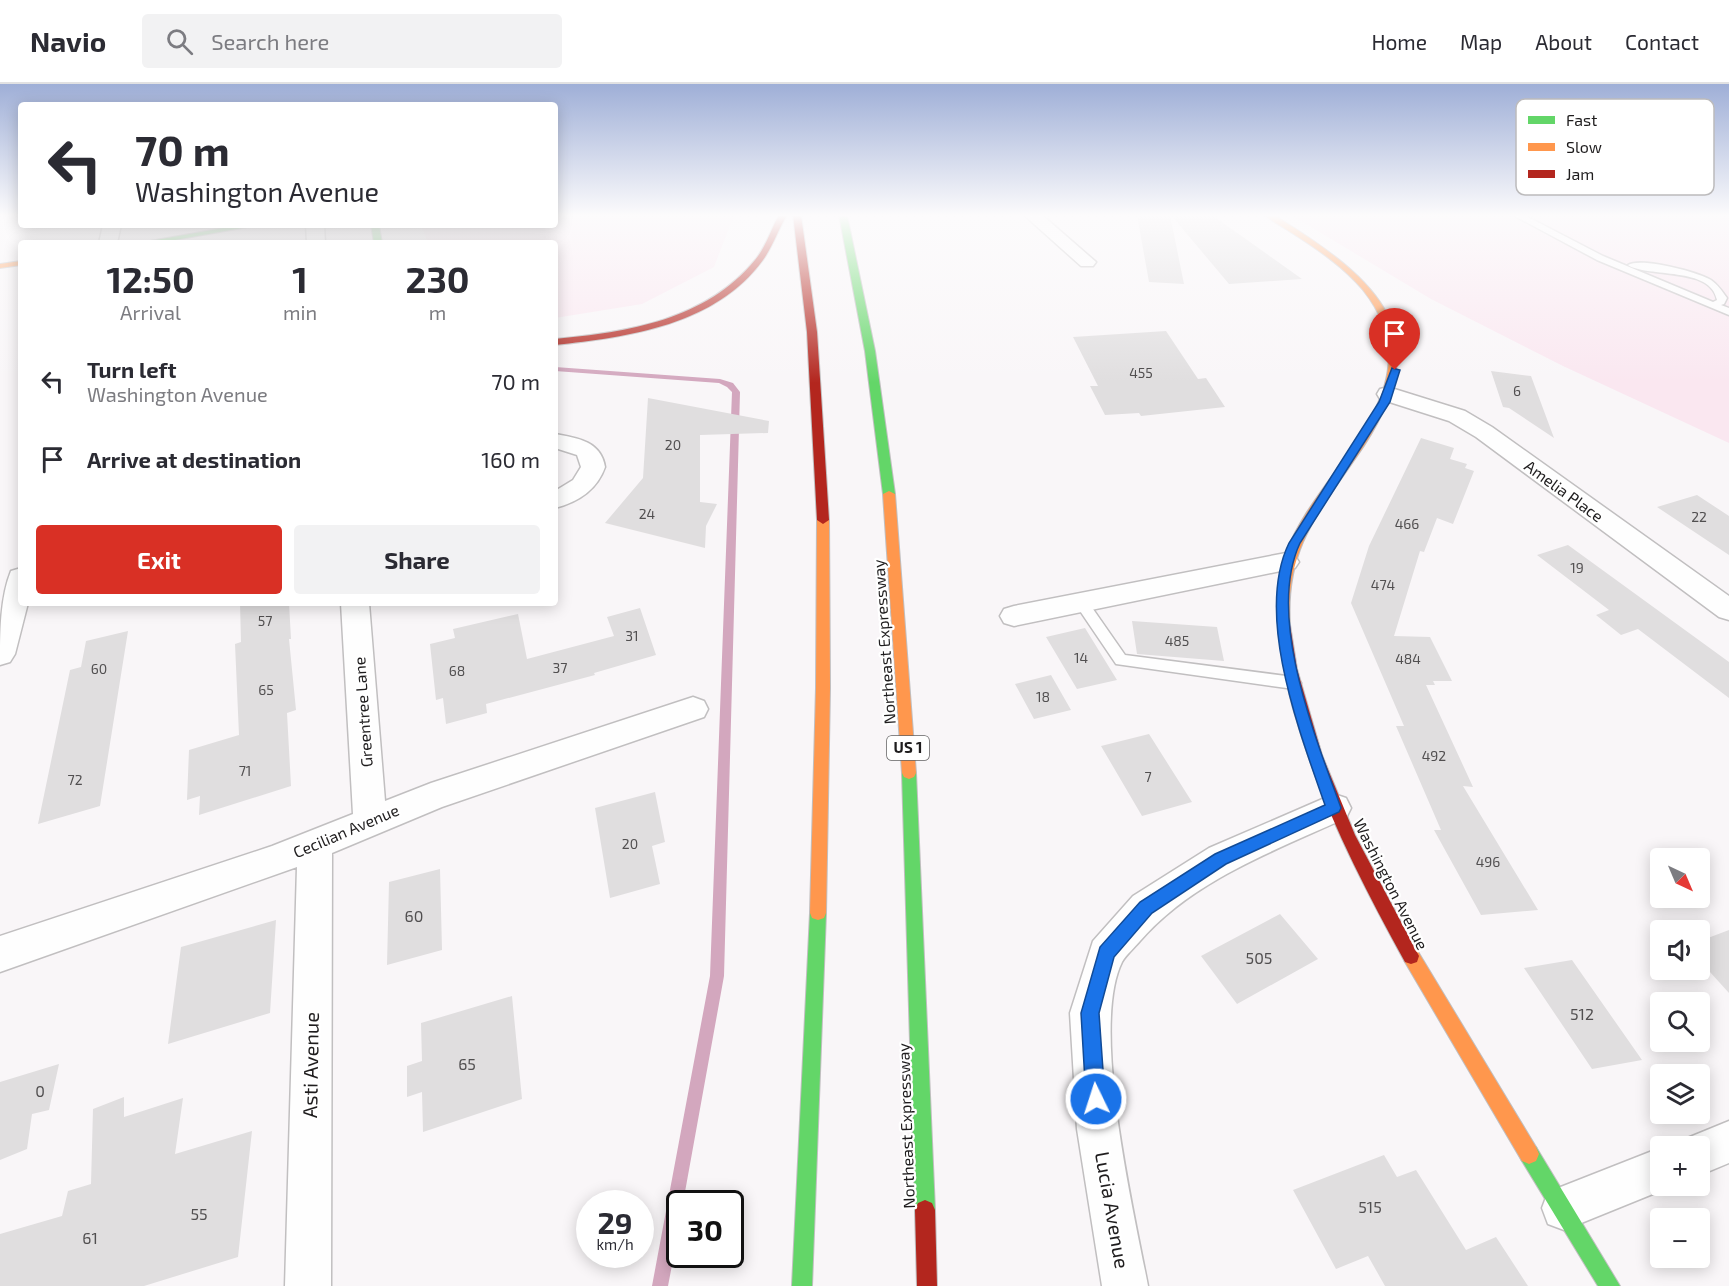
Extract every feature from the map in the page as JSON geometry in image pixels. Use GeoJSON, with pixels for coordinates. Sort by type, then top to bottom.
{"type":"FeatureCollection","features":[{"type":"Feature","properties":{"kind":"main road"},"geometry":{"type":"LineString","coordinates":[[558,342],[600,338],[634,331],[672,319],[708,303],[736,284],[749,271]]}},
{"type":"Feature","properties":{"kind":"main road"},"geometry":{"type":"LineString","coordinates":[[802,1286],[819,875],[823,560],[815,375],[805,271]]}},
{"type":"Feature","properties":{"kind":"main road","name":"Northeast Expressway"},"geometry":{"type":"LineString","coordinates":[[854,271],[872,368],[887,479],[900,618],[918,973],[927,1286]]}},
{"type":"Feature","properties":{"kind":"main road","name":"Washington Avenue"},"geometry":{"type":"LineString","coordinates":[[1349,271],[1379,304],[1391,327],[1396,348],[1395,370],[1388,394],[1306,522],[1286,562],[1281,608],[1294,683],[1305,726],[1334,808],[1416,970],[1610,1286]]}},
{"type":"Feature","properties":{"kind":"street","name":"Amelia Place"},"geometry":{"type":"LineString","coordinates":[[1388,394],[1457,416],[1484,432],[1729,610]]}},
{"type":"Feature","properties":{"kind":"street"},"geometry":{"type":"LineString","coordinates":[[558,442],[583,448],[589,452],[595,463],[594,470],[586,483],[578,490],[558,499]]}},
{"type":"Feature","properties":{"kind":"street"},"geometry":{"type":"LineString","coordinates":[[1014,616],[1286,562]]}},
{"type":"Feature","properties":{"kind":"street"},"geometry":{"type":"LineString","coordinates":[[0,654],[18,588]]}},
{"type":"Feature","properties":{"kind":"street","name":"Greentree Lane"},"geometry":{"type":"LineString","coordinates":[[356,606],[370,821]]}},
{"type":"Feature","properties":{"kind":"street","name":"Cecilian Avenue"},"geometry":{"type":"LineString","coordinates":[[0,954],[268,863],[431,797],[693,709]]}},
{"type":"Feature","properties":{"kind":"street","name":"Lucia Avenue"},"geometry":{"type":"LineString","coordinates":[[1125,1286],[1098,1129],[1090,1013],[1106,953],[1146,908],[1211,865],[1334,808]]}},
{"type":"Feature","properties":{"kind":"street","name":"Asti Avenue"},"geometry":{"type":"LineString","coordinates":[[308,1286],[315,844]]}},
{"type":"Feature","properties":{"kind":"street"},"geometry":{"type":"LineString","coordinates":[[1710,1150],[1729,1142]]}},
{"type":"Feature","properties":{"kind":"street"},"geometry":{"type":"LineString","coordinates":[[1564,1208],[1650,1174]]}},
{"type":"Feature","properties":{"kind":"lane"},"geometry":{"type":"LineString","coordinates":[[1634,271],[1729,312]]}},
{"type":"Feature","properties":{"kind":"lane"},"geometry":{"type":"LineString","coordinates":[[1673,271],[1686,273],[1715,287],[1722,298],[1721,302],[1712,304]]}},
{"type":"Feature","properties":{"kind":"lane"},"geometry":{"type":"LineString","coordinates":[[1081,602],[1121,660],[1294,683]]}},
{"type":"Feature","properties":{"kind":"shaded area"},"geometry":{"type":"Polygon","coordinates":[[[558,271],[706,271],[642,304],[558,318],[558,271]]]}},
{"type":"Feature","properties":{"kind":"shaded area"},"geometry":{"type":"Polygon","coordinates":[[[1384,271],[1729,271],[1729,443],[1563,366],[1431,299],[1384,271]]]}},
{"type":"Feature","properties":{"kind":"building"},"geometry":{"type":"Polygon","coordinates":[[[1147,271],[1181,271],[1184,284],[1149,282],[1147,271]]]}},
{"type":"Feature","properties":{"kind":"building"},"geometry":{"type":"Polygon","coordinates":[[[1218,271],[1291,271],[1302,279],[1229,284],[1218,271]]]}},
{"type":"Feature","properties":{"kind":"building"},"geometry":{"type":"Polygon","coordinates":[[[1166,331],[1198,379],[1206,378],[1225,407],[1141,416],[1139,413],[1105,415],[1090,386],[1098,386],[1073,337],[1166,331]]]}},
{"type":"Feature","properties":{"kind":"building"},"geometry":{"type":"Polygon","coordinates":[[[1491,371],[1531,376],[1554,438],[1509,408],[1503,407],[1491,371]]]}},
{"type":"Feature","properties":{"kind":"building"},"geometry":{"type":"Polygon","coordinates":[[[648,398],[769,421],[768,433],[700,435],[700,502],[717,504],[706,526],[705,548],[605,523],[643,478],[648,398]]]}},
{"type":"Feature","properties":{"kind":"building"},"geometry":{"type":"Polygon","coordinates":[[[1421,438],[1454,448],[1450,459],[1467,464],[1465,468],[1474,471],[1453,524],[1437,518],[1424,552],[1420,551],[1394,636],[1430,637],[1452,681],[1433,681],[1435,685],[1426,685],[1473,787],[1463,786],[1538,910],[1481,915],[1434,830],[1441,830],[1396,726],[1404,726],[1351,603],[1369,546],[1421,438]]]}},
{"type":"Feature","properties":{"kind":"building"},"geometry":{"type":"Polygon","coordinates":[[[1697,495],[1729,516],[1729,555],[1657,507],[1697,495]]]}},
{"type":"Feature","properties":{"kind":"building"},"geometry":{"type":"Polygon","coordinates":[[[1568,545],[1729,662],[1729,698],[1638,629],[1621,635],[1596,615],[1609,610],[1537,555],[1568,545]]]}},
{"type":"Feature","properties":{"kind":"building"},"geometry":{"type":"Polygon","coordinates":[[[240,606],[289,606],[291,639],[289,639],[296,710],[287,713],[291,786],[199,815],[200,796],[187,800],[189,750],[239,735],[235,644],[241,642],[240,606]]]}},
{"type":"Feature","properties":{"kind":"building"},"geometry":{"type":"Polygon","coordinates":[[[640,608],[656,655],[594,673],[595,675],[486,704],[487,713],[446,724],[443,698],[436,700],[430,644],[455,638],[453,629],[518,614],[527,659],[614,636],[607,617],[640,608]]]}},
{"type":"Feature","properties":{"kind":"building"},"geometry":{"type":"Polygon","coordinates":[[[1132,621],[1217,627],[1224,661],[1137,654],[1132,621]]]}},
{"type":"Feature","properties":{"kind":"building"},"geometry":{"type":"Polygon","coordinates":[[[1085,628],[1117,680],[1077,689],[1046,637],[1085,628]]]}},
{"type":"Feature","properties":{"kind":"building"},"geometry":{"type":"Polygon","coordinates":[[[128,631],[100,806],[38,824],[70,670],[81,667],[86,641],[128,631]]]}},
{"type":"Feature","properties":{"kind":"building"},"geometry":{"type":"Polygon","coordinates":[[[1051,675],[1071,710],[1034,719],[1015,684],[1051,675]]]}},
{"type":"Feature","properties":{"kind":"building"},"geometry":{"type":"Polygon","coordinates":[[[1149,734],[1192,802],[1142,816],[1101,746],[1149,734]]]}},
{"type":"Feature","properties":{"kind":"building"},"geometry":{"type":"Polygon","coordinates":[[[655,792],[665,842],[652,846],[660,884],[610,898],[595,808],[655,792]]]}},
{"type":"Feature","properties":{"kind":"building"},"geometry":{"type":"Polygon","coordinates":[[[440,869],[442,950],[387,965],[389,882],[440,869]]]}},
{"type":"Feature","properties":{"kind":"building"},"geometry":{"type":"Polygon","coordinates":[[[1280,914],[1318,959],[1237,1004],[1201,956],[1280,914]]]}},
{"type":"Feature","properties":{"kind":"building"},"geometry":{"type":"Polygon","coordinates":[[[276,920],[270,1013],[168,1044],[181,947],[276,920]]]}},
{"type":"Feature","properties":{"kind":"building"},"geometry":{"type":"Polygon","coordinates":[[[1729,930],[1729,993],[1710,972],[1710,937],[1729,930]]]}},
{"type":"Feature","properties":{"kind":"building"},"geometry":{"type":"Polygon","coordinates":[[[1572,960],[1642,1060],[1592,1069],[1524,968],[1572,960]]]}},
{"type":"Feature","properties":{"kind":"building"},"geometry":{"type":"Polygon","coordinates":[[[512,996],[522,1099],[423,1132],[422,1092],[407,1097],[407,1066],[422,1061],[421,1023],[512,996]]]}},
{"type":"Feature","properties":{"kind":"building"},"geometry":{"type":"Polygon","coordinates":[[[59,1064],[49,1110],[32,1114],[27,1149],[0,1160],[0,1082],[59,1064]]]}},
{"type":"Feature","properties":{"kind":"building"},"geometry":{"type":"Polygon","coordinates":[[[124,1097],[124,1117],[183,1098],[175,1154],[252,1131],[238,1257],[144,1286],[0,1286],[0,1234],[62,1216],[68,1191],[91,1184],[93,1109],[124,1097]]]}},
{"type":"Feature","properties":{"kind":"building"},"geometry":{"type":"Polygon","coordinates":[[[1384,1155],[1397,1177],[1416,1170],[1466,1250],[1496,1237],[1528,1286],[1385,1286],[1368,1256],[1336,1269],[1293,1190],[1384,1155]]]}},
{"type":"Feature","properties":{"kind":"waterway"},"geometry":{"type":"LineString","coordinates":[[558,369],[720,381],[730,385],[736,392],[717,976],[660,1286]]}},
{"type":"Feature","properties":{"kind":"traffic: fast"},"geometry":{"type":"LineString","coordinates":[[854,271],[870,351],[889,494]]}},
{"type":"Feature","properties":{"kind":"traffic: fast"},"geometry":{"type":"LineString","coordinates":[[909,773],[925,1210]]}},
{"type":"Feature","properties":{"kind":"traffic: fast"},"geometry":{"type":"LineString","coordinates":[[802,1286],[818,913]]}},
{"type":"Feature","properties":{"kind":"traffic: fast"},"geometry":{"type":"LineString","coordinates":[[1529,1154],[1610,1286]]}},
{"type":"Feature","properties":{"kind":"traffic: slow"},"geometry":{"type":"LineString","coordinates":[[1284,625],[1284,586],[1292,552],[1318,504],[1376,419],[1387,394],[1394,363],[1392,335],[1381,309],[1364,286],[1348,271]]}},
{"type":"Feature","properties":{"kind":"traffic: slow"},"geometry":{"type":"LineString","coordinates":[[889,494],[909,773]]}},
{"type":"Feature","properties":{"kind":"traffic: slow"},"geometry":{"type":"LineString","coordinates":[[818,913],[823,688],[823,520]]}},
{"type":"Feature","properties":{"kind":"traffic: slow"},"geometry":{"type":"LineString","coordinates":[[1411,956],[1529,1154]]}},
{"type":"Feature","properties":{"kind":"traffic: jam"},"geometry":{"type":"LineString","coordinates":[[558,342],[639,330],[667,322],[693,312],[718,298],[749,271]]}},
{"type":"Feature","properties":{"kind":"traffic: jam"},"geometry":{"type":"LineString","coordinates":[[804,271],[812,332],[823,520]]}},
{"type":"Feature","properties":{"kind":"traffic: jam"},"geometry":{"type":"LineString","coordinates":[[1284,625],[1301,713],[1330,797],[1368,877],[1411,956]]}},
{"type":"Feature","properties":{"kind":"traffic: jam"},"geometry":{"type":"LineString","coordinates":[[925,1210],[927,1286]]}},
{"type":"Feature","properties":{"kind":"route"},"geometry":{"type":"LineString","coordinates":[[1096,1099],[1090,1013],[1106,953],[1146,908],[1221,859],[1334,808],[1305,726],[1294,683],[1281,608],[1283,578],[1286,562],[1294,543],[1384,402],[1395,370]]}}]}
